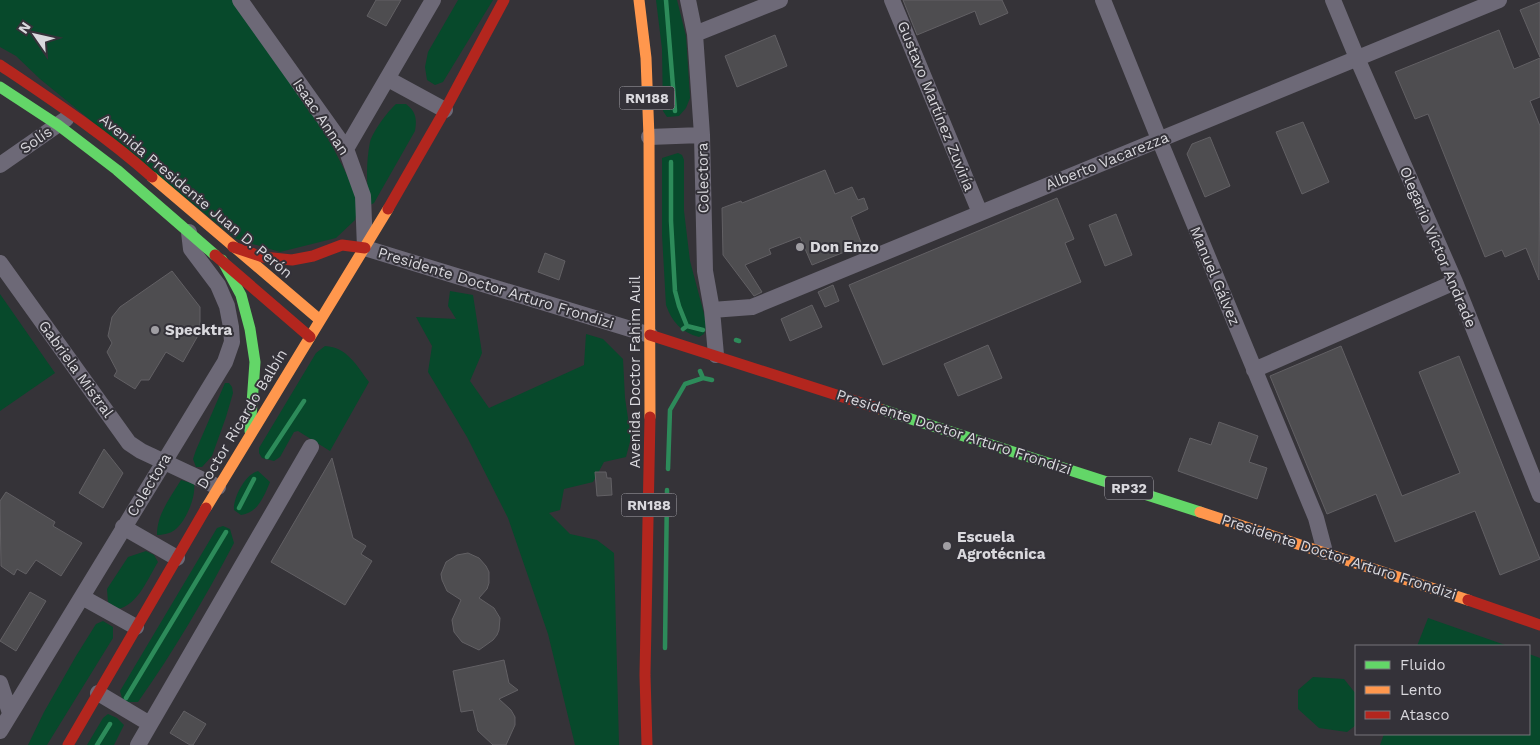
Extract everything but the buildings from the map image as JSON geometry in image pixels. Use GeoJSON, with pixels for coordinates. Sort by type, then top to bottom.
{"type":"FeatureCollection","features":[{"type":"Feature","properties":{"kind":"main road","name":"Doctor Ricardo Balbín"},"geometry":{"type":"LineString","coordinates":[[68,745],[250,433],[365,248],[445,110],[504,0]]}},
{"type":"Feature","properties":{"kind":"main road","name":"Doctor Ricardo Balbín"},"geometry":{"type":"LineString","coordinates":[[445,110],[515,0]]}},
{"type":"Feature","properties":{"kind":"main road"},"geometry":{"type":"LineString","coordinates":[[627,0],[644,31]]}},
{"type":"Feature","properties":{"kind":"main road","name":"Avenida Doctor Fahim Auil"},"geometry":{"type":"LineString","coordinates":[[639,0],[644,31],[649,137],[650,460],[645,675],[647,745]]}},
{"type":"Feature","properties":{"kind":"main road","name":"Avenida Presidente Juan D. Perón"},"geometry":{"type":"LineString","coordinates":[[0,65],[72,114],[133,160],[320,320]]}},
{"type":"Feature","properties":{"kind":"main road","name":"Avenida Presidente Juan D. Perón"},"geometry":{"type":"LineString","coordinates":[[0,87],[58,125],[117,170],[310,337]]}},
{"type":"Feature","properties":{"kind":"main road"},"geometry":{"type":"LineString","coordinates":[[233,247],[263,257],[292,260],[313,256],[342,245],[365,248]]}},
{"type":"Feature","properties":{"kind":"main road"},"geometry":{"type":"LineString","coordinates":[[222,260],[241,295],[250,329],[254,362],[250,433]]}},
{"type":"Feature","properties":{"kind":"main road","name":"Presidente Doctor Arturo Frondizi"},"geometry":{"type":"LineString","coordinates":[[650,335],[1325,552],[1540,625]]}},
{"type":"Feature","properties":{"kind":"street"},"geometry":{"type":"LineString","coordinates":[[346,149],[433,0]]}},
{"type":"Feature","properties":{"kind":"street","name":"Colectora"},"geometry":{"type":"LineString","coordinates":[[688,0],[695,34],[702,135],[705,271],[712,310],[716,355]]}},
{"type":"Feature","properties":{"kind":"street"},"geometry":{"type":"LineString","coordinates":[[695,34],[780,0]]}},
{"type":"Feature","properties":{"kind":"street","name":"Gustavo Martínez Zuviría"},"geometry":{"type":"LineString","coordinates":[[892,0],[980,213]]}},
{"type":"Feature","properties":{"kind":"street","name":"Manuel Gálvez"},"geometry":{"type":"LineString","coordinates":[[1103,0],[1316,518],[1325,552]]}},
{"type":"Feature","properties":{"kind":"street","name":"Olegario Víctor Andrade"},"geometry":{"type":"LineString","coordinates":[[1333,0],[1356,58],[1455,282],[1540,495]]}},
{"type":"Feature","properties":{"kind":"street","name":"Alberto Vacarezza"},"geometry":{"type":"LineString","coordinates":[[712,310],[752,307],[1499,0]]}},
{"type":"Feature","properties":{"kind":"street","name":"Isaac Annan"},"geometry":{"type":"LineString","coordinates":[[243,1],[346,149],[363,196],[365,248]]}},
{"type":"Feature","properties":{"kind":"street"},"geometry":{"type":"LineString","coordinates":[[388,78],[445,110]]}},
{"type":"Feature","properties":{"kind":"street","name":"Solís"},"geometry":{"type":"LineString","coordinates":[[0,166],[72,114]]}},
{"type":"Feature","properties":{"kind":"street"},"geometry":{"type":"LineString","coordinates":[[649,137],[702,135]]}},
{"type":"Feature","properties":{"kind":"street","name":"Colectora"},"geometry":{"type":"LineString","coordinates":[[0,731],[225,362],[232,342],[227,306],[218,285],[191,249],[189,232]]}},
{"type":"Feature","properties":{"kind":"street","name":"Presidente Doctor Arturo Frondizi"},"geometry":{"type":"LineString","coordinates":[[365,248],[650,335]]}},
{"type":"Feature","properties":{"kind":"street","name":"Gabriela Mistral"},"geometry":{"type":"LineString","coordinates":[[0,263],[129,442],[141,451],[218,487]]}},
{"type":"Feature","properties":{"kind":"street"},"geometry":{"type":"LineString","coordinates":[[1254,370],[1455,282]]}},
{"type":"Feature","properties":{"kind":"street"},"geometry":{"type":"LineString","coordinates":[[138,745],[311,447]]}},
{"type":"Feature","properties":{"kind":"street"},"geometry":{"type":"LineString","coordinates":[[123,527],[177,558]]}},
{"type":"Feature","properties":{"kind":"street"},"geometry":{"type":"LineString","coordinates":[[82,597],[136,628]]}},
{"type":"Feature","properties":{"kind":"street"},"geometry":{"type":"LineString","coordinates":[[0,683],[10,713]]}},
{"type":"Feature","properties":{"kind":"street"},"geometry":{"type":"LineString","coordinates":[[98,693],[150,724]]}},
{"type":"Feature","properties":{"kind":"green space"},"geometry":{"type":"Polygon","coordinates":[[[0,0],[234,0],[323,128],[347,175],[359,204],[355,220],[336,238],[280,252],[236,239],[40,79],[16,56],[0,47],[0,0]]]}},
{"type":"Feature","properties":{"kind":"green space"},"geometry":{"type":"Polygon","coordinates":[[[458,0],[493,0],[443,82],[435,85],[427,80],[425,67],[428,52],[458,0]]]}},
{"type":"Feature","properties":{"kind":"green space"},"geometry":{"type":"Polygon","coordinates":[[[656,0],[677,0],[686,36],[690,98],[686,108],[679,116],[667,117],[663,111],[662,49],[656,0]]]}},
{"type":"Feature","properties":{"kind":"green space"},"geometry":{"type":"Polygon","coordinates":[[[396,104],[406,104],[412,110],[416,119],[415,131],[374,203],[370,205],[367,173],[370,142],[374,132],[396,104]]]}},
{"type":"Feature","properties":{"kind":"green space"},"geometry":{"type":"Polygon","coordinates":[[[678,153],[682,155],[684,160],[684,211],[690,261],[707,325],[704,334],[699,337],[678,326],[666,305],[662,235],[662,158],[678,153]]]}},
{"type":"Feature","properties":{"kind":"green space"},"geometry":{"type":"Polygon","coordinates":[[[450,291],[473,295],[482,353],[470,381],[489,408],[584,365],[586,334],[603,339],[623,359],[625,398],[631,438],[626,457],[604,462],[593,482],[564,489],[560,510],[549,513],[570,534],[597,540],[614,553],[619,745],[575,745],[548,634],[508,518],[467,437],[428,372],[432,346],[416,317],[456,319],[448,306],[450,291]]]}},
{"type":"Feature","properties":{"kind":"green space"},"geometry":{"type":"Polygon","coordinates":[[[0,294],[55,373],[0,411],[0,294]]]}},
{"type":"Feature","properties":{"kind":"green space"},"geometry":{"type":"Polygon","coordinates":[[[325,346],[333,347],[351,358],[369,382],[330,451],[298,431],[294,432],[280,457],[274,461],[262,458],[259,448],[316,353],[325,346]]]}},
{"type":"Feature","properties":{"kind":"green space"},"geometry":{"type":"Polygon","coordinates":[[[225,383],[229,383],[233,393],[226,417],[212,456],[202,467],[196,467],[193,459],[196,450],[225,383]]]}},
{"type":"Feature","properties":{"kind":"green space"},"geometry":{"type":"Polygon","coordinates":[[[258,471],[270,482],[263,498],[256,507],[247,514],[241,515],[234,510],[238,493],[244,481],[258,471]]]}},
{"type":"Feature","properties":{"kind":"green space"},"geometry":{"type":"Polygon","coordinates":[[[181,480],[194,484],[194,495],[188,513],[174,531],[157,535],[162,513],[181,480]]]}},
{"type":"Feature","properties":{"kind":"green space"},"geometry":{"type":"Polygon","coordinates":[[[223,526],[230,529],[234,543],[223,564],[189,624],[138,702],[128,702],[122,698],[120,691],[217,528],[223,526]]]}},
{"type":"Feature","properties":{"kind":"green space"},"geometry":{"type":"Polygon","coordinates":[[[146,551],[154,555],[158,562],[137,597],[118,609],[108,602],[107,589],[128,557],[146,551]]]}},
{"type":"Feature","properties":{"kind":"green space"},"geometry":{"type":"Polygon","coordinates":[[[1428,618],[1505,645],[1417,645],[1428,618]]]}},
{"type":"Feature","properties":{"kind":"green space"},"geometry":{"type":"Polygon","coordinates":[[[103,621],[113,627],[113,638],[47,745],[28,745],[44,712],[76,656],[96,624],[103,621]]]}},
{"type":"Feature","properties":{"kind":"green space"},"geometry":{"type":"Polygon","coordinates":[[[1530,654],[1540,658],[1540,745],[1380,745],[1384,735],[1530,735],[1530,654]]]}},
{"type":"Feature","properties":{"kind":"green space"},"geometry":{"type":"Polygon","coordinates":[[[1313,677],[1344,679],[1355,693],[1355,726],[1347,732],[1319,728],[1298,709],[1298,690],[1313,677]]]}},
{"type":"Feature","properties":{"kind":"green space"},"geometry":{"type":"Polygon","coordinates":[[[108,714],[117,718],[124,725],[114,745],[87,745],[103,718],[108,714]]]}},
{"type":"Feature","properties":{"kind":"waterway"},"geometry":{"type":"LineString","coordinates":[[666,0],[675,111]]}},
{"type":"Feature","properties":{"kind":"waterway"},"geometry":{"type":"LineString","coordinates":[[671,162],[671,221],[675,291],[687,326],[683,329]]}},
{"type":"Feature","properties":{"kind":"waterway"},"geometry":{"type":"LineString","coordinates":[[687,326],[703,330]]}},
{"type":"Feature","properties":{"kind":"waterway"},"geometry":{"type":"LineString","coordinates":[[700,371],[703,378],[712,380]]}},
{"type":"Feature","properties":{"kind":"waterway"},"geometry":{"type":"LineString","coordinates":[[668,469],[670,410],[685,384],[703,378]]}},
{"type":"Feature","properties":{"kind":"waterway"},"geometry":{"type":"LineString","coordinates":[[267,457],[304,401]]}},
{"type":"Feature","properties":{"kind":"waterway"},"geometry":{"type":"LineString","coordinates":[[239,508],[254,479]]}},
{"type":"Feature","properties":{"kind":"waterway"},"geometry":{"type":"LineString","coordinates":[[665,648],[667,490]]}},
{"type":"Feature","properties":{"kind":"waterway"},"geometry":{"type":"LineString","coordinates":[[126,698],[226,532]]}},
{"type":"Feature","properties":{"kind":"waterway"},"geometry":{"type":"LineString","coordinates":[[97,745],[110,724]]}},
{"type":"Feature","properties":{"kind":"traffic: fast"},"geometry":{"type":"LineString","coordinates":[[0,87],[58,125],[117,170],[215,255]]}},
{"type":"Feature","properties":{"kind":"traffic: fast"},"geometry":{"type":"LineString","coordinates":[[222,260],[241,295],[250,329],[255,362],[250,431]]}},
{"type":"Feature","properties":{"kind":"traffic: fast"},"geometry":{"type":"LineString","coordinates":[[880,409],[1200,512]]}},
{"type":"Feature","properties":{"kind":"traffic: slow"},"geometry":{"type":"LineString","coordinates":[[639,0],[646,58],[649,137],[650,417]]}},
{"type":"Feature","properties":{"kind":"traffic: slow"},"geometry":{"type":"LineString","coordinates":[[152,177],[320,320]]}},
{"type":"Feature","properties":{"kind":"traffic: slow"},"geometry":{"type":"LineString","coordinates":[[206,508],[388,209]]}},
{"type":"Feature","properties":{"kind":"traffic: slow"},"geometry":{"type":"LineString","coordinates":[[1200,512],[1468,600]]}},
{"type":"Feature","properties":{"kind":"traffic: jam"},"geometry":{"type":"LineString","coordinates":[[388,209],[445,110],[504,0]]}},
{"type":"Feature","properties":{"kind":"traffic: jam"},"geometry":{"type":"LineString","coordinates":[[0,65],[97,132],[152,177]]}},
{"type":"Feature","properties":{"kind":"traffic: jam"},"geometry":{"type":"LineString","coordinates":[[233,247],[263,257],[292,260],[313,256],[342,245],[365,248]]}},
{"type":"Feature","properties":{"kind":"traffic: jam"},"geometry":{"type":"LineString","coordinates":[[215,255],[310,337]]}},
{"type":"Feature","properties":{"kind":"traffic: jam"},"geometry":{"type":"LineString","coordinates":[[650,335],[880,409]]}},
{"type":"Feature","properties":{"kind":"traffic: jam"},"geometry":{"type":"LineString","coordinates":[[647,745],[645,675],[650,417]]}},
{"type":"Feature","properties":{"kind":"traffic: jam"},"geometry":{"type":"LineString","coordinates":[[68,745],[206,508]]}},
{"type":"Feature","properties":{"kind":"traffic: jam"},"geometry":{"type":"LineString","coordinates":[[1468,600],[1540,625]]}},
{"type":"Feature","properties":{"kind":"place","name":"Don Enzo"},"geometry":{"type":"Point","coordinates":[800,247]}},
{"type":"Feature","properties":{"kind":"place","name":"Specktra"},"geometry":{"type":"Point","coordinates":[155,330]}},
{"type":"Feature","properties":{"kind":"place","name":"Escuela Agrotécnica"},"geometry":{"type":"Point","coordinates":[947,546]}}]}
